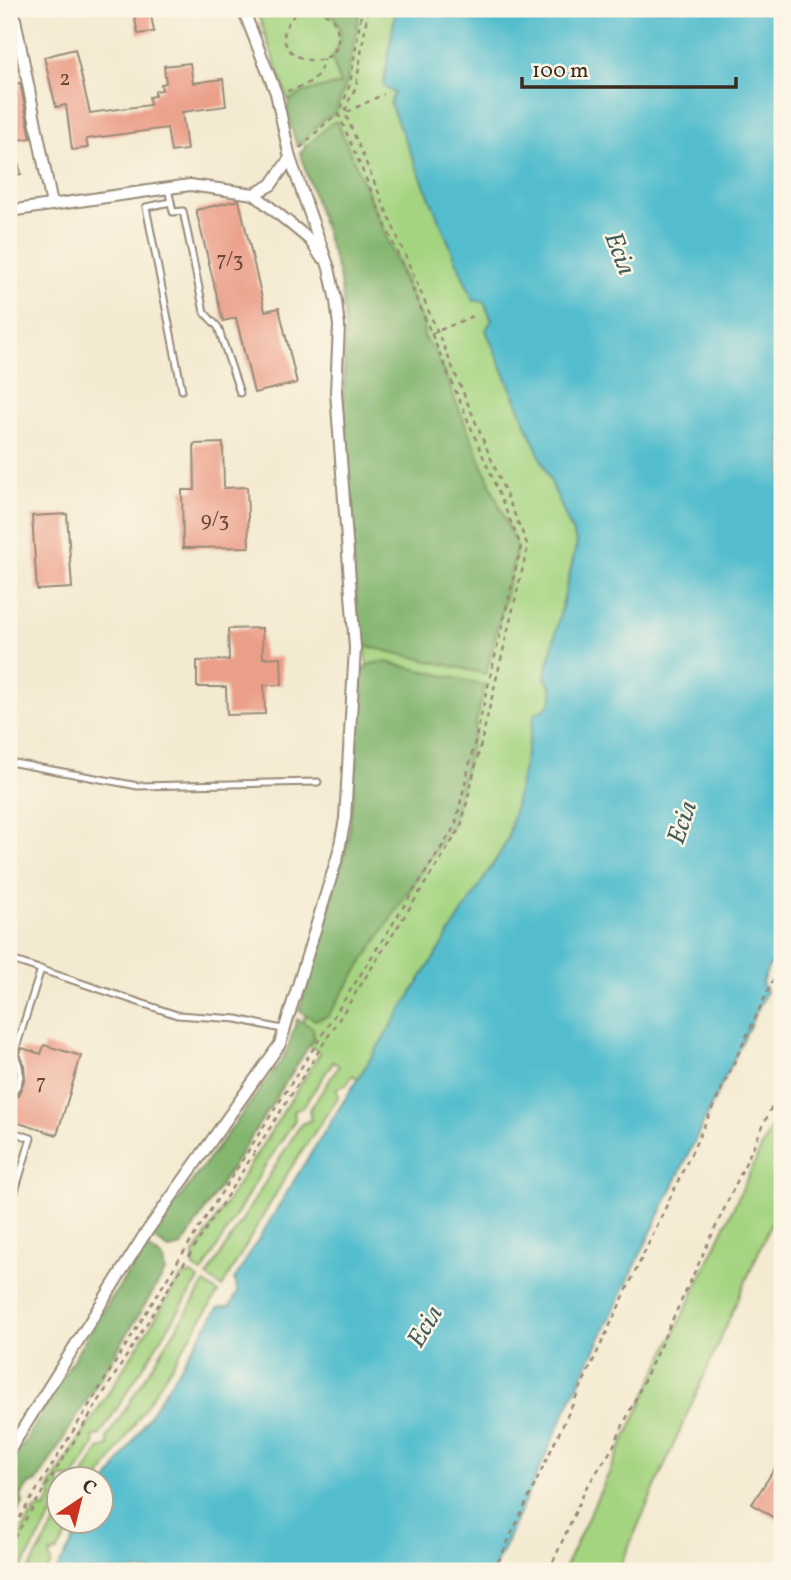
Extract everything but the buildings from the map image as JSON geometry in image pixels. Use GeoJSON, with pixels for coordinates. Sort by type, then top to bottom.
{"type":"FeatureCollection","features":[{"type":"Feature","properties":{"kind":"street"},"geometry":{"type":"LineString","coordinates":[[13,9],[52,205]]}},
{"type":"Feature","properties":{"kind":"street"},"geometry":{"type":"LineString","coordinates":[[9,1451],[143,1237],[272,1057],[286,1030],[338,855],[345,819],[355,648],[337,392],[337,301],[329,268],[290,158],[276,93],[243,9]]}},
{"type":"Feature","properties":{"kind":"street"},"geometry":{"type":"LineString","coordinates":[[254,194],[271,185],[290,158]]}},
{"type":"Feature","properties":{"kind":"street"},"geometry":{"type":"LineString","coordinates":[[9,211],[190,185],[254,194],[310,240],[329,268]]}},
{"type":"Feature","properties":{"kind":"lane"},"geometry":{"type":"LineString","coordinates":[[168,188],[173,212],[183,211],[204,312],[218,327],[240,393]]}},
{"type":"Feature","properties":{"kind":"lane"},"geometry":{"type":"LineString","coordinates":[[171,202],[146,207],[182,390]]}},
{"type":"Feature","properties":{"kind":"lane"},"geometry":{"type":"LineString","coordinates":[[9,762],[138,786],[318,782]]}},
{"type":"Feature","properties":{"kind":"lane"},"geometry":{"type":"LineString","coordinates":[[9,958],[177,1015],[237,1019],[286,1030]]}},
{"type":"Feature","properties":{"kind":"lane"},"geometry":{"type":"LineString","coordinates":[[9,1098],[17,1088],[21,1076],[14,1054],[41,970]]}},
{"type":"Feature","properties":{"kind":"lane"},"geometry":{"type":"LineString","coordinates":[[9,1131],[32,1138],[13,1198],[9,1197]]}},
{"type":"Feature","properties":{"kind":"path"},"geometry":{"type":"LineString","coordinates":[[256,11],[267,9]]}},
{"type":"Feature","properties":{"kind":"path"},"geometry":{"type":"LineString","coordinates":[[276,93],[302,87],[313,81],[319,74],[323,60],[335,48],[338,32],[331,17],[323,10],[312,9],[296,13],[290,20],[285,37],[287,46],[298,58],[306,61],[323,60]]}},
{"type":"Feature","properties":{"kind":"path"},"geometry":{"type":"LineString","coordinates":[[9,1546],[183,1265],[461,827],[528,546],[345,113],[356,88],[368,9]]}},
{"type":"Feature","properties":{"kind":"path"},"geometry":{"type":"LineString","coordinates":[[290,158],[328,121],[384,94]]}},
{"type":"Feature","properties":{"kind":"path"},"geometry":{"type":"LineString","coordinates":[[432,334],[477,314]]}},
{"type":"Feature","properties":{"kind":"path"},"geometry":{"type":"LineString","coordinates":[[494,1571],[773,980],[782,952]]}},
{"type":"Feature","properties":{"kind":"path"},"geometry":{"type":"LineString","coordinates":[[773,980],[782,983]]}},
{"type":"Feature","properties":{"kind":"path"},"geometry":{"type":"LineString","coordinates":[[549,1571],[586,1488],[612,1449],[782,1085]]}},
{"type":"Feature","properties":{"kind":"green space"},"geometry":{"type":"Polygon","coordinates":[[[256,9],[396,9],[384,86],[394,93],[492,320],[487,330],[577,543],[545,678],[551,687],[552,700],[542,711],[508,838],[359,1079],[353,1075],[346,1085],[337,1088],[338,1097],[289,1171],[222,1287],[207,1277],[301,1124],[311,1120],[309,1111],[339,1066],[333,1062],[303,1107],[294,1111],[295,1120],[202,1273],[194,1268],[193,1256],[320,1053],[298,1037],[333,932],[356,836],[369,698],[340,246],[256,9]]]}},
{"type":"Feature","properties":{"kind":"green space"},"geometry":{"type":"Polygon","coordinates":[[[326,9],[360,9],[347,81],[335,114],[325,118],[297,146],[286,111],[290,100],[304,92],[340,84],[332,58],[339,45],[339,26],[326,9]]]}},
{"type":"Feature","properties":{"kind":"green space"},"geometry":{"type":"Polygon","coordinates":[[[337,121],[424,326],[425,340],[434,349],[517,548],[486,674],[370,647],[358,635],[343,405],[343,302],[339,275],[300,153],[330,124],[337,121]]]}},
{"type":"Feature","properties":{"kind":"green space"},"geometry":{"type":"Polygon","coordinates":[[[385,662],[485,685],[452,824],[328,1016],[315,1020],[299,1011],[348,839],[356,763],[356,683],[364,668],[373,663],[385,662]]]}},
{"type":"Feature","properties":{"kind":"green space"},"geometry":{"type":"Polygon","coordinates":[[[297,1019],[313,1028],[314,1038],[182,1246],[169,1249],[151,1237],[281,1061],[297,1019]]]}},
{"type":"Feature","properties":{"kind":"green space"},"geometry":{"type":"Polygon","coordinates":[[[782,1104],[782,1199],[618,1571],[563,1571],[782,1104]]]}},
{"type":"Feature","properties":{"kind":"green space"},"geometry":{"type":"Polygon","coordinates":[[[146,1246],[163,1259],[165,1272],[37,1482],[29,1484],[21,1496],[23,1503],[9,1527],[9,1468],[90,1331],[146,1246]]]}},
{"type":"Feature","properties":{"kind":"green space"},"geometry":{"type":"Polygon","coordinates":[[[191,1274],[199,1279],[100,1435],[93,1437],[94,1445],[82,1464],[64,1464],[181,1277],[191,1274]]]}},
{"type":"Feature","properties":{"kind":"green space"},"geometry":{"type":"Polygon","coordinates":[[[205,1283],[218,1293],[109,1464],[90,1464],[99,1449],[109,1446],[107,1438],[205,1283]]]}},
{"type":"Feature","properties":{"kind":"green space"},"geometry":{"type":"Polygon","coordinates":[[[45,1508],[46,1526],[20,1571],[9,1571],[9,1553],[35,1510],[45,1508]]]}},
{"type":"Feature","properties":{"kind":"green space"},"geometry":{"type":"Polygon","coordinates":[[[49,1534],[68,1534],[57,1552],[49,1555],[51,1564],[47,1571],[28,1571],[49,1534]]]}},
{"type":"Feature","properties":{"kind":"water","name":"Есіл"},"geometry":{"type":"Polygon","coordinates":[[[396,9],[782,9],[782,950],[778,961],[769,966],[762,982],[766,992],[567,1408],[493,1571],[56,1571],[77,1534],[116,1534],[116,1468],[218,1308],[230,1306],[238,1292],[234,1280],[502,850],[508,838],[535,713],[547,708],[552,696],[552,689],[545,678],[577,543],[486,330],[492,320],[484,302],[473,300],[390,104],[394,93],[383,86],[396,9]]]}}]}
